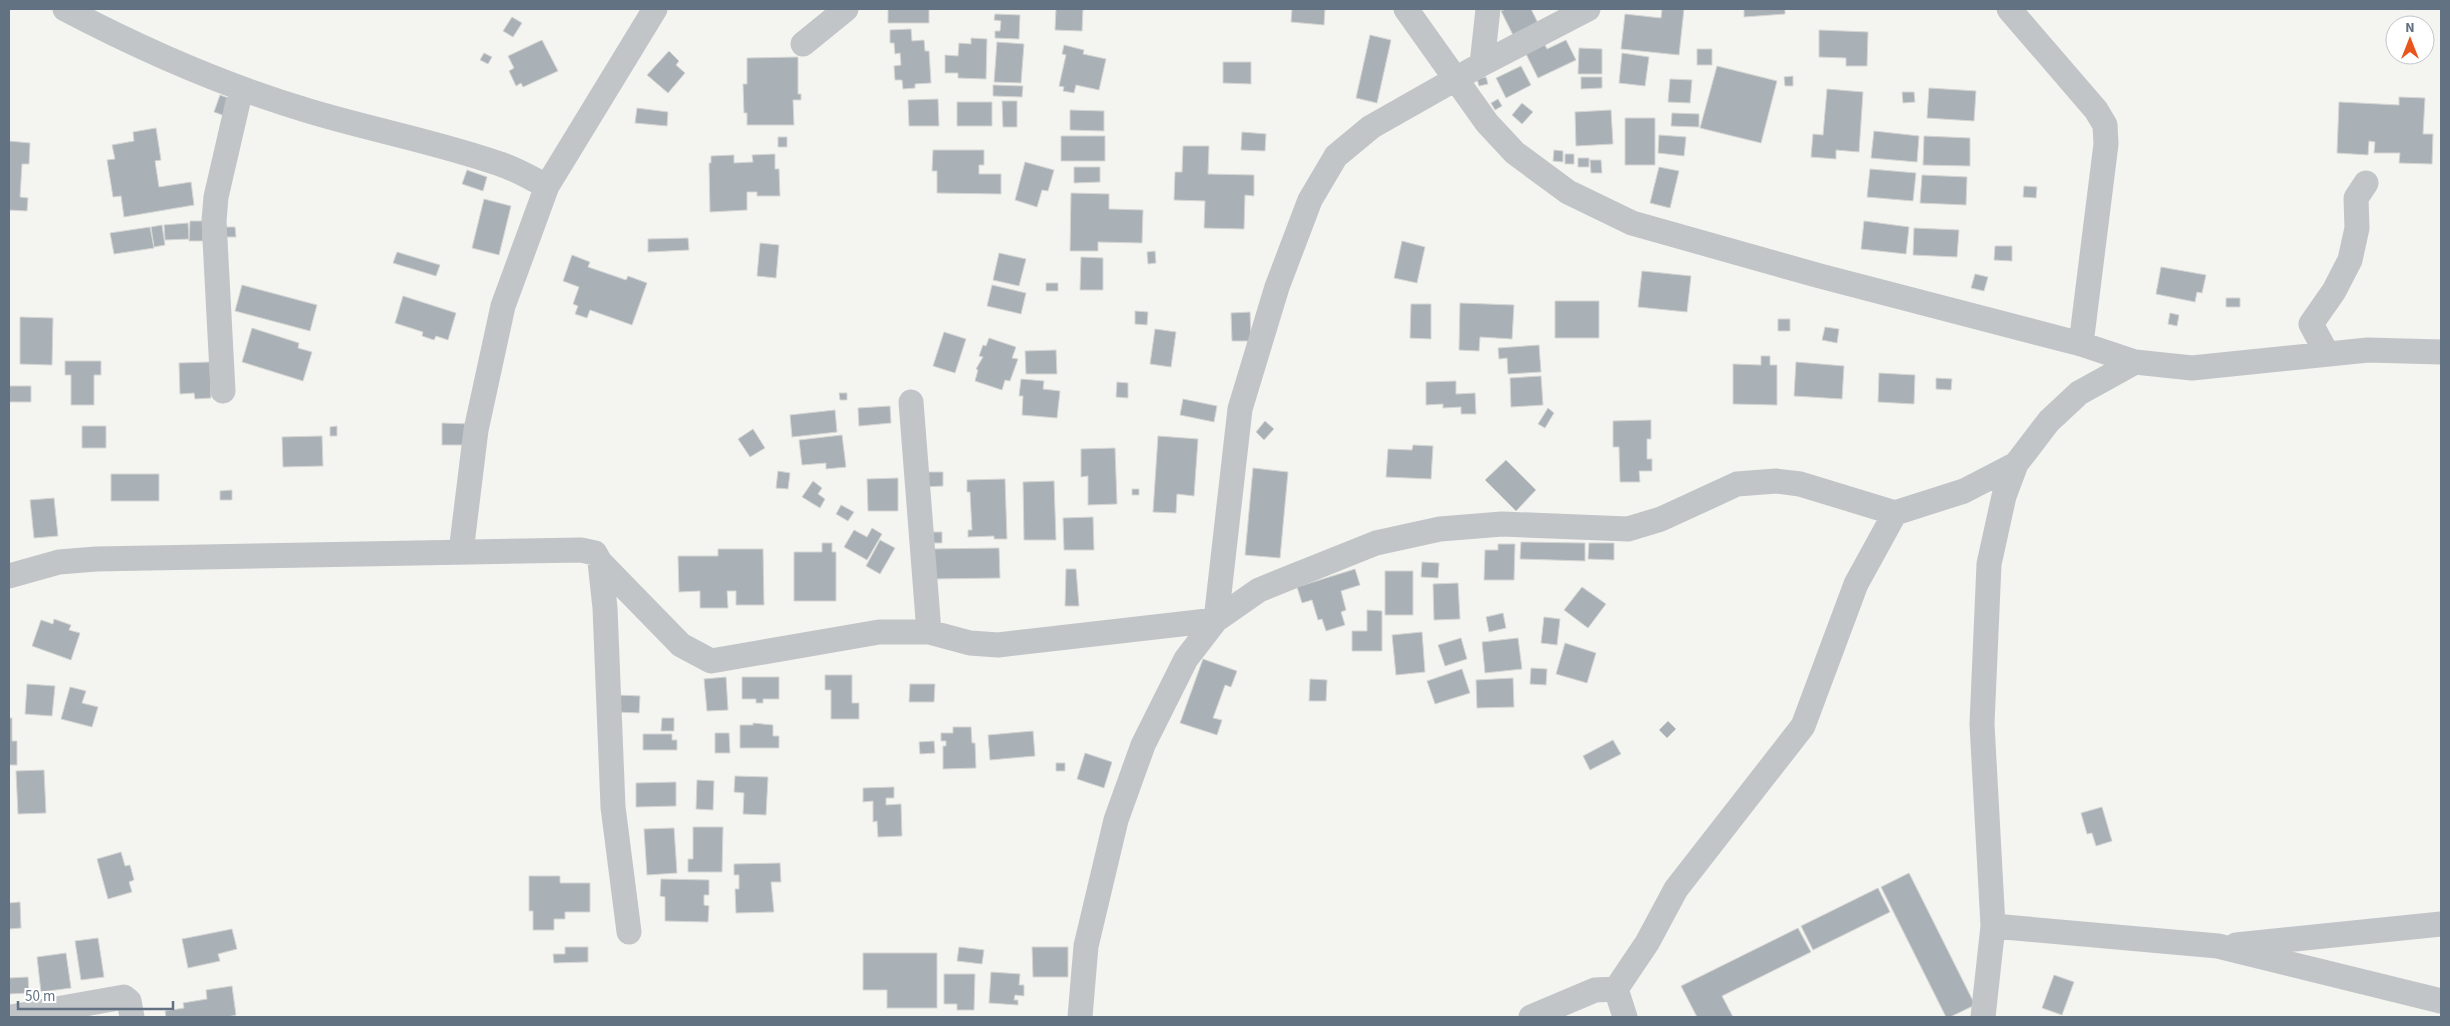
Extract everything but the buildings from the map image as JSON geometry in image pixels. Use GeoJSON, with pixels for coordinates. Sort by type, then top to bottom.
{"type":"FeatureCollection","features":[{"type":"Feature","properties":{"kind":"street"},"geometry":{"type":"LineString","coordinates":[[65,9],[116,36],[241,89],[311,112],[418,138],[502,164],[547,186]]}},
{"type":"Feature","properties":{"kind":"street"},"geometry":{"type":"LineString","coordinates":[[461,552],[476,430],[503,306],[547,186],[655,9]]}},
{"type":"Feature","properties":{"kind":"street"},"geometry":{"type":"LineString","coordinates":[[803,44],[846,9]]}},
{"type":"Feature","properties":{"kind":"street"},"geometry":{"type":"LineString","coordinates":[[1406,9],[1487,123],[1515,153],[1568,192],[1632,223],[1829,279],[2081,344],[2135,362],[2192,368],[2368,350],[2441,352]]}},
{"type":"Feature","properties":{"kind":"street"},"geometry":{"type":"LineString","coordinates":[[1482,64],[1488,9]]}},
{"type":"Feature","properties":{"kind":"street"},"geometry":{"type":"LineString","coordinates":[[1216,620],[1240,409],[1277,287],[1310,200],[1336,156],[1370,127],[1482,64],[1588,9]]}},
{"type":"Feature","properties":{"kind":"street"},"geometry":{"type":"LineString","coordinates":[[2009,9],[2096,110],[2105,125],[2106,144],[2081,344]]}},
{"type":"Feature","properties":{"kind":"street"},"geometry":{"type":"LineString","coordinates":[[223,391],[214,221],[216,197],[241,89]]}},
{"type":"Feature","properties":{"kind":"street"},"geometry":{"type":"LineString","coordinates":[[2327,354],[2311,324],[2334,291],[2350,260],[2357,228],[2356,198],[2366,183]]}},
{"type":"Feature","properties":{"kind":"street"},"geometry":{"type":"LineString","coordinates":[[1983,1017],[1992,926],[1982,724],[1989,573],[2004,496],[2016,464],[2049,421],[2079,393],[2135,362]]}},
{"type":"Feature","properties":{"kind":"street"},"geometry":{"type":"LineString","coordinates":[[911,402],[929,632]]}},
{"type":"Feature","properties":{"kind":"street"},"geometry":{"type":"LineString","coordinates":[[1080,1017],[1086,946],[1116,820],[1143,745],[1186,659],[1216,620],[1259,590],[1376,542],[1440,529],[1502,524],[1628,529],[1661,518],[1737,484],[1776,481],[1800,484],[1895,513],[1964,491],[2016,464]]}},
{"type":"Feature","properties":{"kind":"street"},"geometry":{"type":"LineString","coordinates":[[1531,1017],[1595,990],[1616,988],[1647,943],[1676,889],[1803,726],[1856,584],[1895,513]]}},
{"type":"Feature","properties":{"kind":"street"},"geometry":{"type":"LineString","coordinates":[[9,576],[59,562],[96,559],[581,550],[595,553],[600,562],[681,645],[711,660],[879,632],[929,632],[970,643],[998,645],[1216,620]]}},
{"type":"Feature","properties":{"kind":"street"},"geometry":{"type":"LineString","coordinates":[[600,562],[605,608],[613,807],[629,932]]}},
{"type":"Feature","properties":{"kind":"street"},"geometry":{"type":"LineString","coordinates":[[2218,946],[2441,924]]}},
{"type":"Feature","properties":{"kind":"street"},"geometry":{"type":"LineString","coordinates":[[1992,926],[2218,946],[2441,1001]]}},
{"type":"Feature","properties":{"kind":"street"},"geometry":{"type":"LineString","coordinates":[[1616,988],[1625,1017]]}},
{"type":"Feature","properties":{"kind":"street"},"geometry":{"type":"LineString","coordinates":[[11,1017],[124,997],[129,1001],[132,1017]]}}]}
